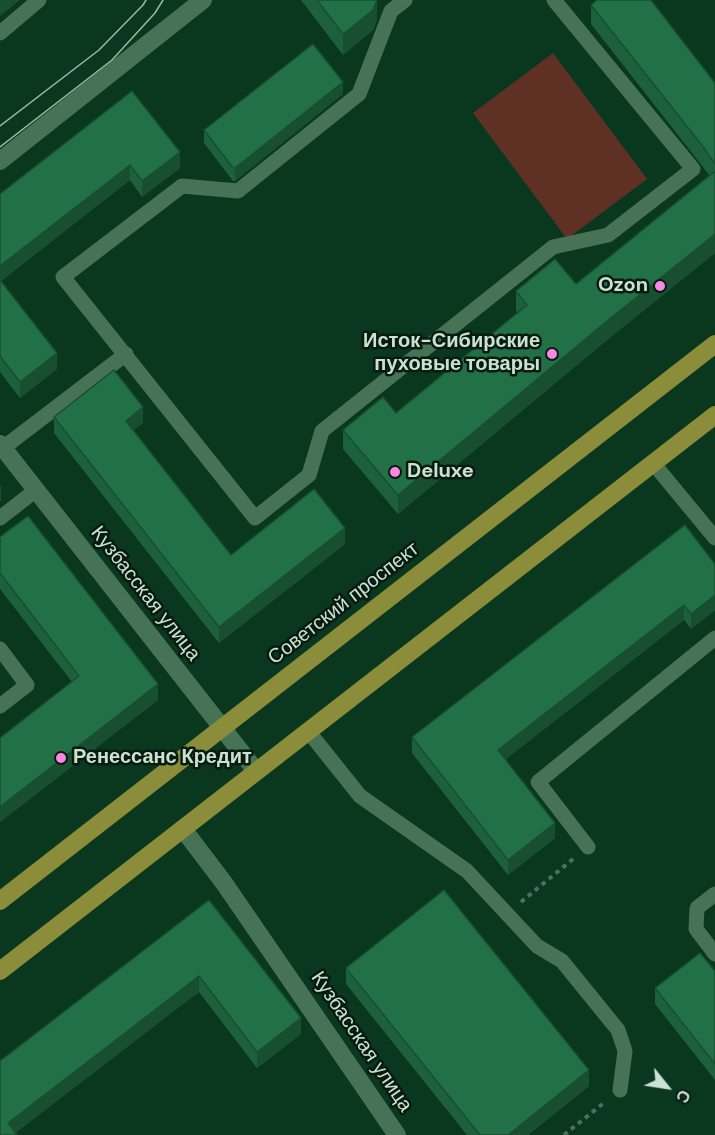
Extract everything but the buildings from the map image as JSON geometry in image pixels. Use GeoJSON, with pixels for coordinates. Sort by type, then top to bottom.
{"type":"FeatureCollection","features":[{"type":"Feature","properties":{"kind":"main road","name":"Советский проспект"},"geometry":{"type":"LineString","coordinates":[[0,901],[715,344]]}},
{"type":"Feature","properties":{"kind":"main road"},"geometry":{"type":"LineString","coordinates":[[0,971],[715,415]]}},
{"type":"Feature","properties":{"kind":"street"},"geometry":{"type":"LineString","coordinates":[[0,161],[203,0]]}},
{"type":"Feature","properties":{"kind":"street","name":"Кузбасская улица"},"geometry":{"type":"LineString","coordinates":[[2,446],[256,771]]}},
{"type":"Feature","properties":{"kind":"street","name":"Кузбасская улица"},"geometry":{"type":"LineString","coordinates":[[183,829],[224,883],[397,1135]]}},
{"type":"Feature","properties":{"kind":"lane"},"geometry":{"type":"LineString","coordinates":[[0,33],[39,0]]}},
{"type":"Feature","properties":{"kind":"lane"},"geometry":{"type":"LineString","coordinates":[[405,0],[391,11],[359,94],[238,191],[182,186],[63,277],[255,518],[309,475],[322,431],[553,247],[608,235],[693,169],[554,0]]}},
{"type":"Feature","properties":{"kind":"lane"},"geometry":{"type":"LineString","coordinates":[[2,446],[126,354]]}},
{"type":"Feature","properties":{"kind":"lane"},"geometry":{"type":"LineString","coordinates":[[653,463],[715,538]]}},
{"type":"Feature","properties":{"kind":"lane"},"geometry":{"type":"LineString","coordinates":[[0,518],[36,490]]}},
{"type":"Feature","properties":{"kind":"lane"},"geometry":{"type":"LineString","coordinates":[[588,847],[538,782],[715,638]]}},
{"type":"Feature","properties":{"kind":"lane"},"geometry":{"type":"LineString","coordinates":[[0,649],[27,685],[0,706]]}},
{"type":"Feature","properties":{"kind":"lane"},"geometry":{"type":"LineString","coordinates":[[308,731],[360,796],[467,871],[537,946],[562,961],[618,1030],[625,1051],[620,1090]]}},
{"type":"Feature","properties":{"kind":"lane"},"geometry":{"type":"LineString","coordinates":[[715,894],[697,908],[696,929],[715,954]]}},
{"type":"Feature","properties":{"kind":"path"},"geometry":{"type":"LineString","coordinates":[[507,913],[588,847]]}},
{"type":"Feature","properties":{"kind":"path"},"geometry":{"type":"LineString","coordinates":[[564,1135],[620,1090]]}},
{"type":"Feature","properties":{"kind":"shaded area"},"geometry":{"type":"Polygon","coordinates":[[[553,53],[647,179],[567,239],[473,113],[553,53]]]}},
{"type":"Feature","properties":{"kind":"tram line"},"geometry":{"type":"LineString","coordinates":[[0,126],[99,50],[146,0]]}},
{"type":"Feature","properties":{"kind":"tram line"},"geometry":{"type":"LineString","coordinates":[[0,147],[112,60],[155,13],[163,0]]}},
{"type":"Feature","properties":{"kind":"place","name":"Ozon"},"geometry":{"type":"Point","coordinates":[660,286]}},
{"type":"Feature","properties":{"kind":"place","name":"Исток-Сибирские пуховые товары"},"geometry":{"type":"Point","coordinates":[552,354]}},
{"type":"Feature","properties":{"kind":"place","name":"Deluxe"},"geometry":{"type":"Point","coordinates":[395,472]}},
{"type":"Feature","properties":{"kind":"place","name":"Ренессанс Кредит"},"geometry":{"type":"Point","coordinates":[61,758]}}]}
